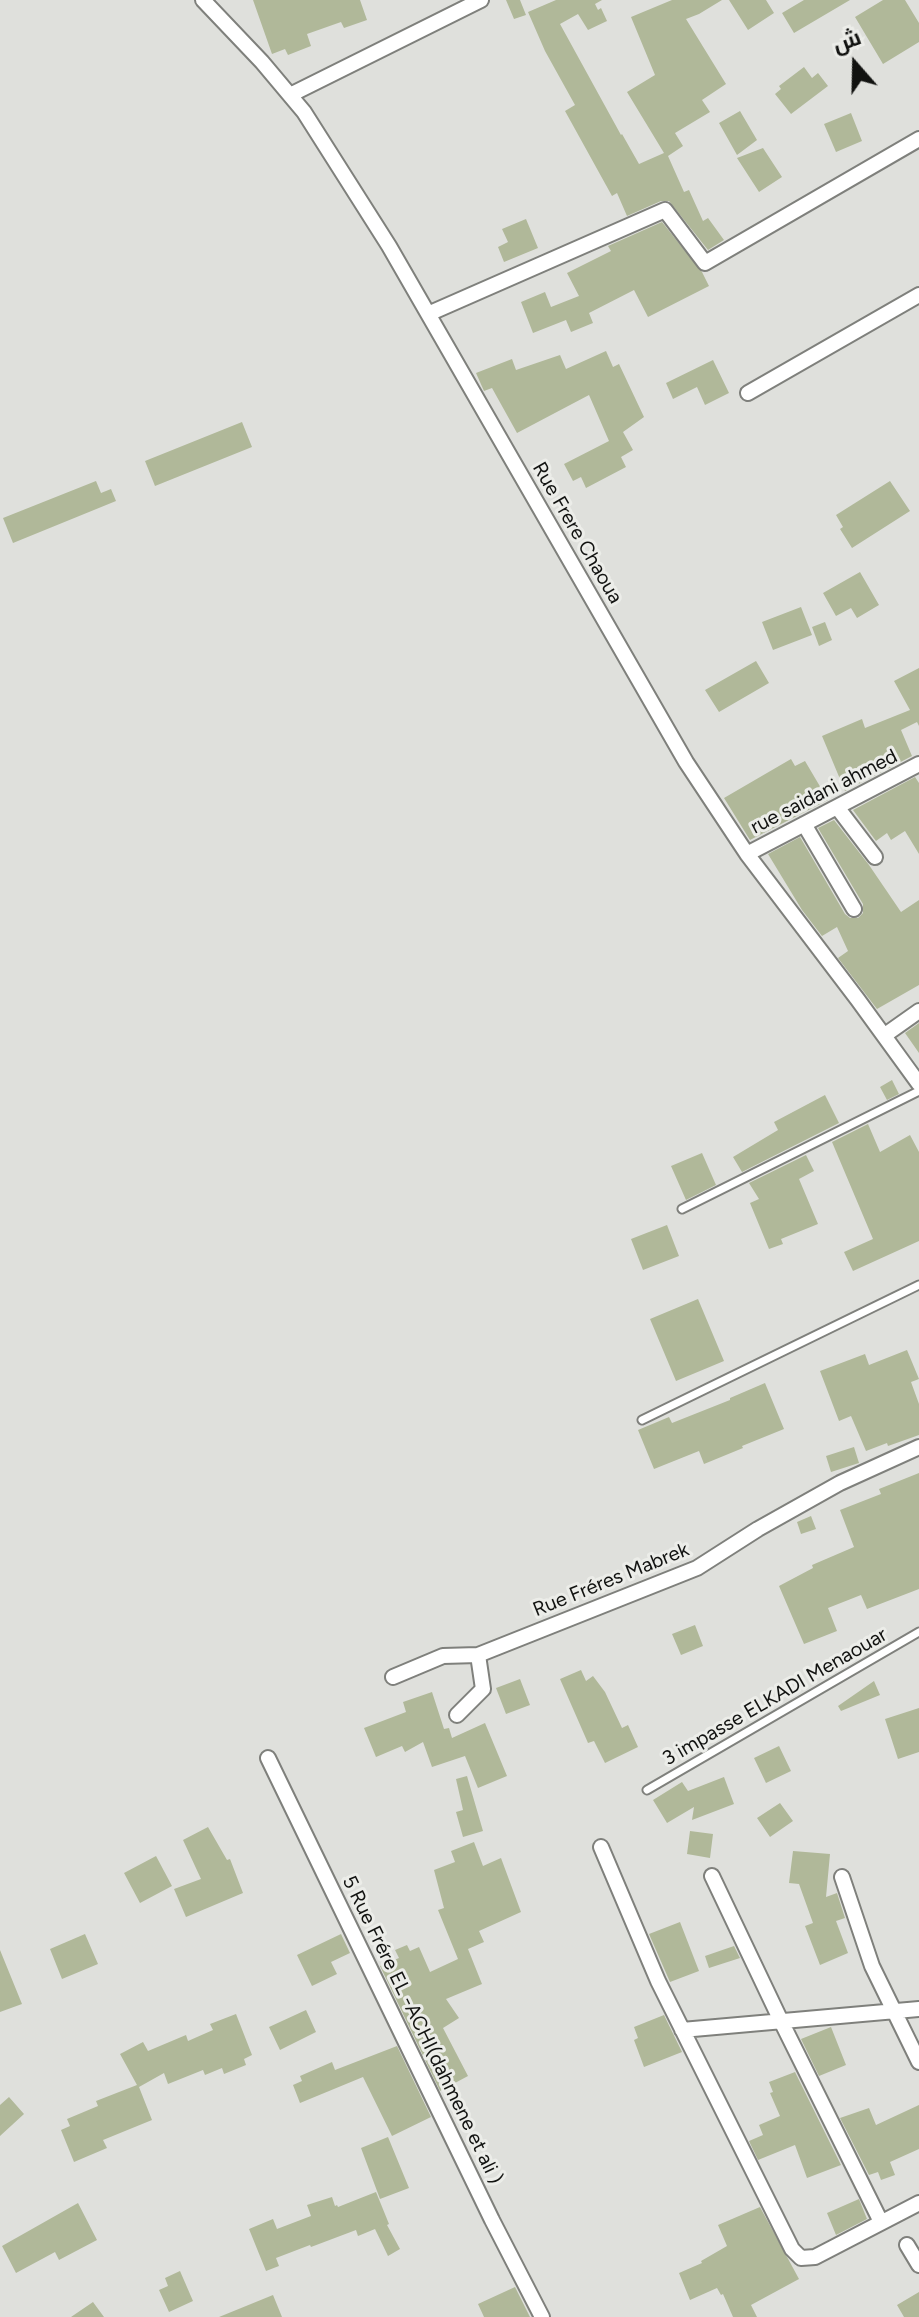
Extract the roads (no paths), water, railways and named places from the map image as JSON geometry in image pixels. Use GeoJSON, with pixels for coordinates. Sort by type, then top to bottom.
{"type":"FeatureCollection","features":[{"type":"Feature","properties":{"kind":"street","name":"Rue Frere Chaoua"},"geometry":{"type":"LineString","coordinates":[[203,0],[304,112],[389,246],[679,750],[747,854],[919,1084]]}},
{"type":"Feature","properties":{"kind":"street"},"geometry":{"type":"LineString","coordinates":[[290,95],[481,0]]}},
{"type":"Feature","properties":{"kind":"street"},"geometry":{"type":"LineString","coordinates":[[428,314],[665,210],[705,263],[919,139]]}},
{"type":"Feature","properties":{"kind":"street"},"geometry":{"type":"LineString","coordinates":[[748,393],[919,295]]}},
{"type":"Feature","properties":{"kind":"street","name":"rue saidani ahmed"},"geometry":{"type":"LineString","coordinates":[[747,854],[919,764]]}},
{"type":"Feature","properties":{"kind":"street"},"geometry":{"type":"LineString","coordinates":[[837,807],[875,857]]}},
{"type":"Feature","properties":{"kind":"street"},"geometry":{"type":"LineString","coordinates":[[804,824],[854,909]]}},
{"type":"Feature","properties":{"kind":"street"},"geometry":{"type":"LineString","coordinates":[[885,1035],[919,1011]]}},
{"type":"Feature","properties":{"kind":"street","name":"Rue Fréres Mabrek"},"geometry":{"type":"LineString","coordinates":[[393,1677],[443,1656],[478,1655],[697,1568],[840,1483],[919,1447]]}},
{"type":"Feature","properties":{"kind":"street"},"geometry":{"type":"LineString","coordinates":[[457,1715],[483,1689],[478,1655]]}},
{"type":"Feature","properties":{"kind":"street","name":"5 Rue Frére EL -ACHI(dahmene et ali )"},"geometry":{"type":"LineString","coordinates":[[268,1758],[542,2317]]}},
{"type":"Feature","properties":{"kind":"street"},"geometry":{"type":"LineString","coordinates":[[601,1847],[658,1981],[792,2249],[801,2258],[815,2257],[919,2203]]}},
{"type":"Feature","properties":{"kind":"street"},"geometry":{"type":"LineString","coordinates":[[712,1876],[881,2222]]}},
{"type":"Feature","properties":{"kind":"street"},"geometry":{"type":"LineString","coordinates":[[842,1877],[872,1966],[919,2062]]}},
{"type":"Feature","properties":{"kind":"street"},"geometry":{"type":"LineString","coordinates":[[682,2030],[919,2009]]}},
{"type":"Feature","properties":{"kind":"street"},"geometry":{"type":"LineString","coordinates":[[907,2245],[919,2265]]}},
{"type":"Feature","properties":{"kind":"lane"},"geometry":{"type":"LineString","coordinates":[[682,1209],[919,1091]]}},
{"type":"Feature","properties":{"kind":"lane"},"geometry":{"type":"LineString","coordinates":[[642,1420],[919,1285]]}},
{"type":"Feature","properties":{"kind":"lane","name":"3 impasse ELKADI Menaouar"},"geometry":{"type":"LineString","coordinates":[[647,1790],[919,1632]]}}]}
